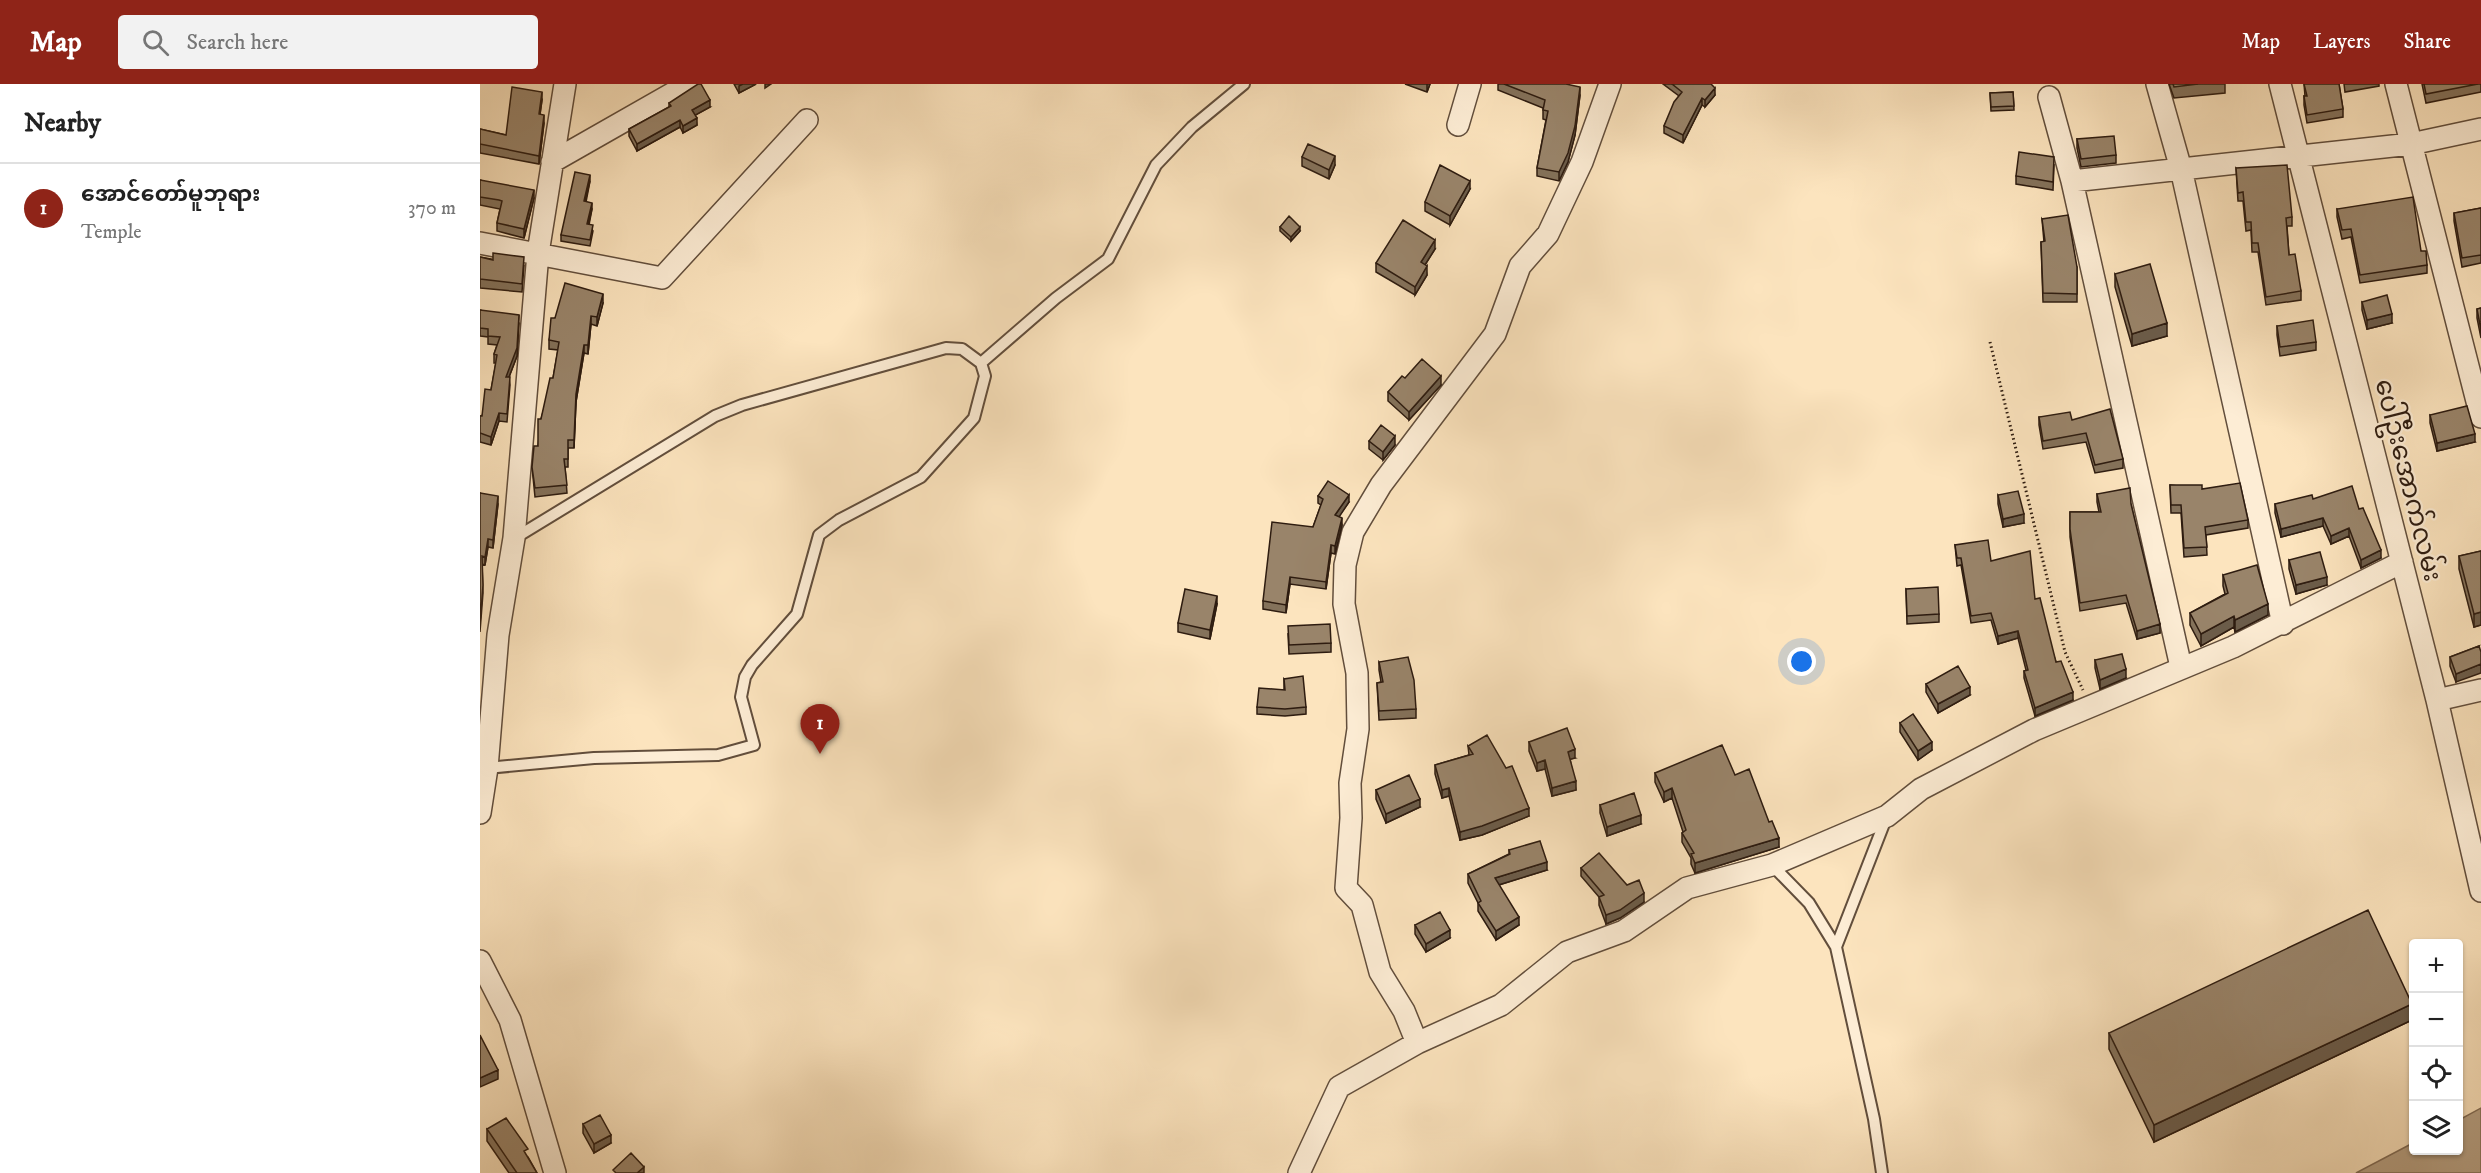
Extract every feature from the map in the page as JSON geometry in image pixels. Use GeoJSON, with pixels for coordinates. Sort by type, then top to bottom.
{"type":"FeatureCollection","features":[{"type":"Feature","properties":{"kind":"street"},"geometry":{"type":"LineString","coordinates":[[480,813],[498,635],[514,538],[538,253],[565,84]]}},
{"type":"Feature","properties":{"kind":"street"},"geometry":{"type":"LineString","coordinates":[[552,162],[689,84]]}},
{"type":"Feature","properties":{"kind":"street"},"geometry":{"type":"LineString","coordinates":[[1458,125],[1470,84]]}},
{"type":"Feature","properties":{"kind":"street"},"geometry":{"type":"LineString","coordinates":[[1418,1044],[1404,1011],[1380,972],[1362,905],[1346,888],[1351,818],[1350,783],[1358,729],[1357,673],[1344,604],[1345,565],[1353,532],[1381,485],[1495,334],[1520,266],[1548,234],[1582,162],[1610,84]]}},
{"type":"Feature","properties":{"kind":"street"},"geometry":{"type":"LineString","coordinates":[[2157,84],[2181,169],[2283,624]]}},
{"type":"Feature","properties":{"kind":"street","name":"ပေါ်ဦးအောက်လမ်း"},"geometry":{"type":"LineString","coordinates":[[2280,84],[2437,700],[2481,891]]}},
{"type":"Feature","properties":{"kind":"street"},"geometry":{"type":"LineString","coordinates":[[2396,84],[2481,417]]}},
{"type":"Feature","properties":{"kind":"street"},"geometry":{"type":"LineString","coordinates":[[2049,97],[2072,181],[2181,667]]}},
{"type":"Feature","properties":{"kind":"street"},"geometry":{"type":"LineString","coordinates":[[480,243],[662,278],[807,120]]}},
{"type":"Feature","properties":{"kind":"street"},"geometry":{"type":"LineString","coordinates":[[2072,181],[2411,144],[2481,129]]}},
{"type":"Feature","properties":{"kind":"street"},"geometry":{"type":"LineString","coordinates":[[1299,1173],[1339,1087],[1418,1044],[1501,1005],[1567,952],[1624,931],[1687,888],[1772,865],[1887,816],[1921,789],[2034,730],[2283,624],[2402,562]]}},
{"type":"Feature","properties":{"kind":"street"},"geometry":{"type":"LineString","coordinates":[[2437,700],[2481,690]]}},
{"type":"Feature","properties":{"kind":"street"},"geometry":{"type":"LineString","coordinates":[[480,961],[510,1020],[555,1173]]}},
{"type":"Feature","properties":{"kind":"lane"},"geometry":{"type":"LineString","coordinates":[[981,363],[1056,298],[1108,259],[1156,165],[1192,127],[1244,84]]}},
{"type":"Feature","properties":{"kind":"lane"},"geometry":{"type":"LineString","coordinates":[[484,769],[594,758],[718,755],[754,745],[741,696],[745,677],[797,614],[819,535],[839,520],[925,473],[974,418],[985,376],[981,363],[963,350],[946,348],[742,405],[715,416],[514,538]]}},
{"type":"Feature","properties":{"kind":"lane"},"geometry":{"type":"LineString","coordinates":[[1836,947],[1887,816]]}},
{"type":"Feature","properties":{"kind":"lane"},"geometry":{"type":"LineString","coordinates":[[1772,865],[1809,903],[1836,947],[1874,1119],[1882,1173]]}},
{"type":"Feature","properties":{"kind":"path"},"geometry":{"type":"LineString","coordinates":[[1990,342],[2066,652],[2090,705]]}},
{"type":"Feature","properties":{"kind":"shaded area"},"geometry":{"type":"Polygon","coordinates":[[[2481,1108],[2481,1173],[2356,1173],[2409,1145],[2409,1155],[2463,1155],[2463,1118],[2481,1108]]]}},
{"type":"Feature","properties":{"kind":"building"},"geometry":{"type":"Polygon","coordinates":[[[701,84],[710,100],[692,110],[697,118],[683,126],[680,120],[637,144],[629,129],[671,106],[669,103],[701,84]]]}},
{"type":"Feature","properties":{"kind":"building"},"geometry":{"type":"Polygon","coordinates":[[[1504,84],[1566,84],[1580,87],[1575,126],[1568,153],[1559,172],[1537,168],[1548,111],[1543,110],[1545,100],[1504,84]]]}},
{"type":"Feature","properties":{"kind":"building"},"geometry":{"type":"Polygon","coordinates":[[[1672,84],[1711,84],[1715,88],[1705,100],[1702,98],[1683,135],[1664,126],[1674,102],[1682,92],[1672,84]]]}},
{"type":"Feature","properties":{"kind":"building"},"geometry":{"type":"Polygon","coordinates":[[[2173,84],[2198,84],[2174,87],[2173,84]]]}},
{"type":"Feature","properties":{"kind":"building"},"geometry":{"type":"Polygon","coordinates":[[[2304,84],[2339,84],[2343,109],[2307,115],[2304,96],[2307,96],[2304,84]]]}},
{"type":"Feature","properties":{"kind":"building"},"geometry":{"type":"Polygon","coordinates":[[[2424,84],[2478,84],[2426,94],[2424,84]]]}},
{"type":"Feature","properties":{"kind":"building"},"geometry":{"type":"Polygon","coordinates":[[[512,87],[542,92],[539,114],[544,115],[539,156],[480,144],[480,129],[506,135],[512,87]]]}},
{"type":"Feature","properties":{"kind":"building"},"geometry":{"type":"Polygon","coordinates":[[[2013,92],[2014,106],[1991,107],[1990,93],[2013,92]]]}},
{"type":"Feature","properties":{"kind":"building"},"geometry":{"type":"Polygon","coordinates":[[[2114,136],[2116,155],[2081,159],[2077,139],[2114,136]]]}},
{"type":"Feature","properties":{"kind":"building"},"geometry":{"type":"Polygon","coordinates":[[[1308,144],[1335,156],[1329,170],[1302,157],[1308,144]]]}},
{"type":"Feature","properties":{"kind":"building"},"geometry":{"type":"Polygon","coordinates":[[[2019,152],[2054,157],[2053,182],[2016,176],[2019,152]]]}},
{"type":"Feature","properties":{"kind":"building"},"geometry":{"type":"Polygon","coordinates":[[[1440,165],[1470,181],[1450,216],[1425,202],[1440,165]]]}},
{"type":"Feature","properties":{"kind":"building"},"geometry":{"type":"Polygon","coordinates":[[[2287,165],[2292,217],[2286,218],[2289,255],[2295,254],[2301,291],[2266,297],[2258,243],[2252,243],[2251,222],[2246,222],[2243,192],[2238,193],[2236,168],[2287,165]]]}},
{"type":"Feature","properties":{"kind":"building"},"geometry":{"type":"Polygon","coordinates":[[[575,172],[590,175],[584,201],[592,203],[587,224],[593,225],[590,240],[561,235],[575,172]]]}},
{"type":"Feature","properties":{"kind":"building"},"geometry":{"type":"Polygon","coordinates":[[[480,180],[534,190],[524,229],[497,223],[502,201],[480,197],[480,180]]]}},
{"type":"Feature","properties":{"kind":"building"},"geometry":{"type":"Polygon","coordinates":[[[2413,197],[2421,251],[2426,251],[2427,265],[2360,275],[2351,229],[2342,230],[2337,209],[2413,197]]]}},
{"type":"Feature","properties":{"kind":"building"},"geometry":{"type":"Polygon","coordinates":[[[2481,208],[2481,255],[2462,258],[2454,213],[2481,208]]]}},
{"type":"Feature","properties":{"kind":"building"},"geometry":{"type":"Polygon","coordinates":[[[2068,215],[2077,267],[2077,294],[2043,293],[2041,242],[2045,241],[2042,219],[2068,215]]]}},
{"type":"Feature","properties":{"kind":"building"},"geometry":{"type":"Polygon","coordinates":[[[1289,216],[1300,227],[1291,237],[1280,227],[1289,216]]]}},
{"type":"Feature","properties":{"kind":"building"},"geometry":{"type":"Polygon","coordinates":[[[1403,220],[1435,240],[1421,262],[1427,266],[1415,287],[1376,263],[1403,220]]]}},
{"type":"Feature","properties":{"kind":"building"},"geometry":{"type":"Polygon","coordinates":[[[493,253],[524,257],[522,284],[480,279],[480,257],[493,260],[493,253]]]}},
{"type":"Feature","properties":{"kind":"building"},"geometry":{"type":"Polygon","coordinates":[[[2150,264],[2167,323],[2132,334],[2115,274],[2150,264]]]}},
{"type":"Feature","properties":{"kind":"building"},"geometry":{"type":"Polygon","coordinates":[[[565,283],[603,294],[597,317],[591,316],[588,345],[584,345],[576,394],[574,440],[568,440],[568,459],[564,459],[567,485],[535,488],[532,467],[534,446],[538,446],[538,419],[541,419],[550,378],[553,378],[559,342],[549,340],[551,318],[555,318],[565,283]]]}},
{"type":"Feature","properties":{"kind":"building"},"geometry":{"type":"Polygon","coordinates":[[[2387,295],[2392,314],[2367,320],[2362,302],[2387,295]]]}},
{"type":"Feature","properties":{"kind":"building"},"geometry":{"type":"Polygon","coordinates":[[[2481,308],[2481,330],[2477,309],[2481,308]]]}},
{"type":"Feature","properties":{"kind":"building"},"geometry":{"type":"Polygon","coordinates":[[[480,310],[519,315],[517,348],[506,377],[510,377],[507,414],[499,413],[491,437],[480,433],[480,416],[482,416],[485,389],[491,390],[497,355],[494,354],[500,337],[488,336],[488,329],[480,328],[480,310]]]}},
{"type":"Feature","properties":{"kind":"building"},"geometry":{"type":"Polygon","coordinates":[[[2313,320],[2316,342],[2280,347],[2277,326],[2313,320]]]}},
{"type":"Feature","properties":{"kind":"building"},"geometry":{"type":"Polygon","coordinates":[[[1422,359],[1441,376],[1409,412],[1388,392],[1422,359]]]}},
{"type":"Feature","properties":{"kind":"building"},"geometry":{"type":"Polygon","coordinates":[[[2467,406],[2475,434],[2437,443],[2430,415],[2467,406]]]}},
{"type":"Feature","properties":{"kind":"building"},"geometry":{"type":"Polygon","coordinates":[[[2110,409],[2123,459],[2095,465],[2086,433],[2043,441],[2039,417],[2070,412],[2072,420],[2110,409]]]}},
{"type":"Feature","properties":{"kind":"building"},"geometry":{"type":"Polygon","coordinates":[[[1381,425],[1395,436],[1383,452],[1369,441],[1381,425]]]}},
{"type":"Feature","properties":{"kind":"building"},"geometry":{"type":"Polygon","coordinates":[[[1328,481],[1349,495],[1335,515],[1342,518],[1335,546],[1331,545],[1326,582],[1290,577],[1286,605],[1263,601],[1272,522],[1313,527],[1323,499],[1318,496],[1328,481]]]}},
{"type":"Feature","properties":{"kind":"building"},"geometry":{"type":"Polygon","coordinates":[[[2240,483],[2248,520],[2205,527],[2207,547],[2184,548],[2181,505],[2171,505],[2170,485],[2202,485],[2202,489],[2240,483]]]}},
{"type":"Feature","properties":{"kind":"building"},"geometry":{"type":"Polygon","coordinates":[[[2352,486],[2359,509],[2363,508],[2381,550],[2361,560],[2349,528],[2331,536],[2323,518],[2281,529],[2275,504],[2312,495],[2313,499],[2352,486]]]}},
{"type":"Feature","properties":{"kind":"building"},"geometry":{"type":"Polygon","coordinates":[[[2130,488],[2131,504],[2160,624],[2137,631],[2126,595],[2080,603],[2070,529],[2070,512],[2101,512],[2097,494],[2130,488]]]}},
{"type":"Feature","properties":{"kind":"building"},"geometry":{"type":"Polygon","coordinates":[[[2018,491],[2024,514],[2003,519],[1998,495],[2018,491]]]}},
{"type":"Feature","properties":{"kind":"building"},"geometry":{"type":"Polygon","coordinates":[[[480,493],[498,496],[493,540],[488,539],[485,557],[482,556],[483,585],[480,624],[480,493]]]}},
{"type":"Feature","properties":{"kind":"building"},"geometry":{"type":"Polygon","coordinates":[[[1988,540],[1991,561],[2030,551],[2035,599],[2040,598],[2056,662],[2061,661],[2073,692],[2035,708],[2024,671],[2028,670],[2018,631],[1998,636],[1991,613],[1971,616],[1961,558],[1957,558],[1955,545],[1988,540]]]}},
{"type":"Feature","properties":{"kind":"building"},"geometry":{"type":"Polygon","coordinates":[[[2481,551],[2481,612],[2474,614],[2459,556],[2481,551]]]}},
{"type":"Feature","properties":{"kind":"building"},"geometry":{"type":"Polygon","coordinates":[[[2320,552],[2327,577],[2296,585],[2289,560],[2320,552]]]}},
{"type":"Feature","properties":{"kind":"building"},"geometry":{"type":"Polygon","coordinates":[[[2257,565],[2268,604],[2235,620],[2234,616],[2201,634],[2190,613],[2228,593],[2223,575],[2257,565]]]}},
{"type":"Feature","properties":{"kind":"building"},"geometry":{"type":"Polygon","coordinates":[[[1938,587],[1939,614],[1907,616],[1906,589],[1938,587]]]}},
{"type":"Feature","properties":{"kind":"building"},"geometry":{"type":"Polygon","coordinates":[[[1185,589],[1217,596],[1210,630],[1178,623],[1185,589]]]}},
{"type":"Feature","properties":{"kind":"building"},"geometry":{"type":"Polygon","coordinates":[[[1330,624],[1331,643],[1289,645],[1288,626],[1330,624]]]}},
{"type":"Feature","properties":{"kind":"building"},"geometry":{"type":"Polygon","coordinates":[[[2479,646],[2481,664],[2456,674],[2450,657],[2479,646]]]}},
{"type":"Feature","properties":{"kind":"building"},"geometry":{"type":"Polygon","coordinates":[[[2122,654],[2126,669],[2100,680],[2095,660],[2122,654]]]}},
{"type":"Feature","properties":{"kind":"building"},"geometry":{"type":"Polygon","coordinates":[[[1408,657],[1414,680],[1416,709],[1379,711],[1377,683],[1383,682],[1379,662],[1408,657]]]}},
{"type":"Feature","properties":{"kind":"building"},"geometry":{"type":"Polygon","coordinates":[[[1958,666],[1970,687],[1938,704],[1926,684],[1958,666]]]}},
{"type":"Feature","properties":{"kind":"building"},"geometry":{"type":"Polygon","coordinates":[[[1303,676],[1306,707],[1285,709],[1257,707],[1259,688],[1285,690],[1284,679],[1303,676]]]}},
{"type":"Feature","properties":{"kind":"building"},"geometry":{"type":"Polygon","coordinates":[[[1913,714],[1932,742],[1918,751],[1900,723],[1913,714]]]}},
{"type":"Feature","properties":{"kind":"building"},"geometry":{"type":"Polygon","coordinates":[[[1567,728],[1575,749],[1568,752],[1576,781],[1552,788],[1545,760],[1537,763],[1529,742],[1567,728]]]}},
{"type":"Feature","properties":{"kind":"building"},"geometry":{"type":"Polygon","coordinates":[[[1487,735],[1506,768],[1512,766],[1529,808],[1460,832],[1449,788],[1442,790],[1435,765],[1473,754],[1468,746],[1487,735]]]}},
{"type":"Feature","properties":{"kind":"building"},"geometry":{"type":"Polygon","coordinates":[[[1722,745],[1735,775],[1749,769],[1769,822],[1772,821],[1779,838],[1695,863],[1691,854],[1694,853],[1682,833],[1686,830],[1672,788],[1664,792],[1655,773],[1722,745]]]}},
{"type":"Feature","properties":{"kind":"building"},"geometry":{"type":"Polygon","coordinates":[[[1409,775],[1420,799],[1386,814],[1376,790],[1409,775]]]}},
{"type":"Feature","properties":{"kind":"building"},"geometry":{"type":"Polygon","coordinates":[[[1634,793],[1641,815],[1607,827],[1600,805],[1634,793]]]}},
{"type":"Feature","properties":{"kind":"building"},"geometry":{"type":"Polygon","coordinates":[[[1540,841],[1547,862],[1495,878],[1519,917],[1496,931],[1478,903],[1481,901],[1468,874],[1510,854],[1509,850],[1540,841]]]}},
{"type":"Feature","properties":{"kind":"building"},"geometry":{"type":"Polygon","coordinates":[[[1599,853],[1627,885],[1639,880],[1644,893],[1620,910],[1606,915],[1599,897],[1604,895],[1581,868],[1599,853]]]}},
{"type":"Feature","properties":{"kind":"building"},"geometry":{"type":"Polygon","coordinates":[[[2368,910],[2409,998],[2409,1005],[2154,1125],[2109,1033],[2368,910]]]}},
{"type":"Feature","properties":{"kind":"building"},"geometry":{"type":"Polygon","coordinates":[[[1440,912],[1450,930],[1426,944],[1415,925],[1440,912]]]}},
{"type":"Feature","properties":{"kind":"building"},"geometry":{"type":"Polygon","coordinates":[[[480,1035],[498,1070],[480,1078],[480,1035]]]}},
{"type":"Feature","properties":{"kind":"building"},"geometry":{"type":"Polygon","coordinates":[[[600,1115],[611,1135],[594,1144],[583,1124],[600,1115]]]}},
{"type":"Feature","properties":{"kind":"building"},"geometry":{"type":"Polygon","coordinates":[[[506,1118],[528,1149],[524,1151],[537,1173],[517,1173],[487,1129],[506,1118]]]}},
{"type":"Feature","properties":{"kind":"building"},"geometry":{"type":"Polygon","coordinates":[[[631,1153],[644,1167],[637,1173],[616,1173],[613,1170],[631,1153]]]}},
{"type":"Feature","properties":{"kind":"place","name":"အောင်တော်မူဘုရား"},"geometry":{"type":"Point","coordinates":[820,754]}}]}
